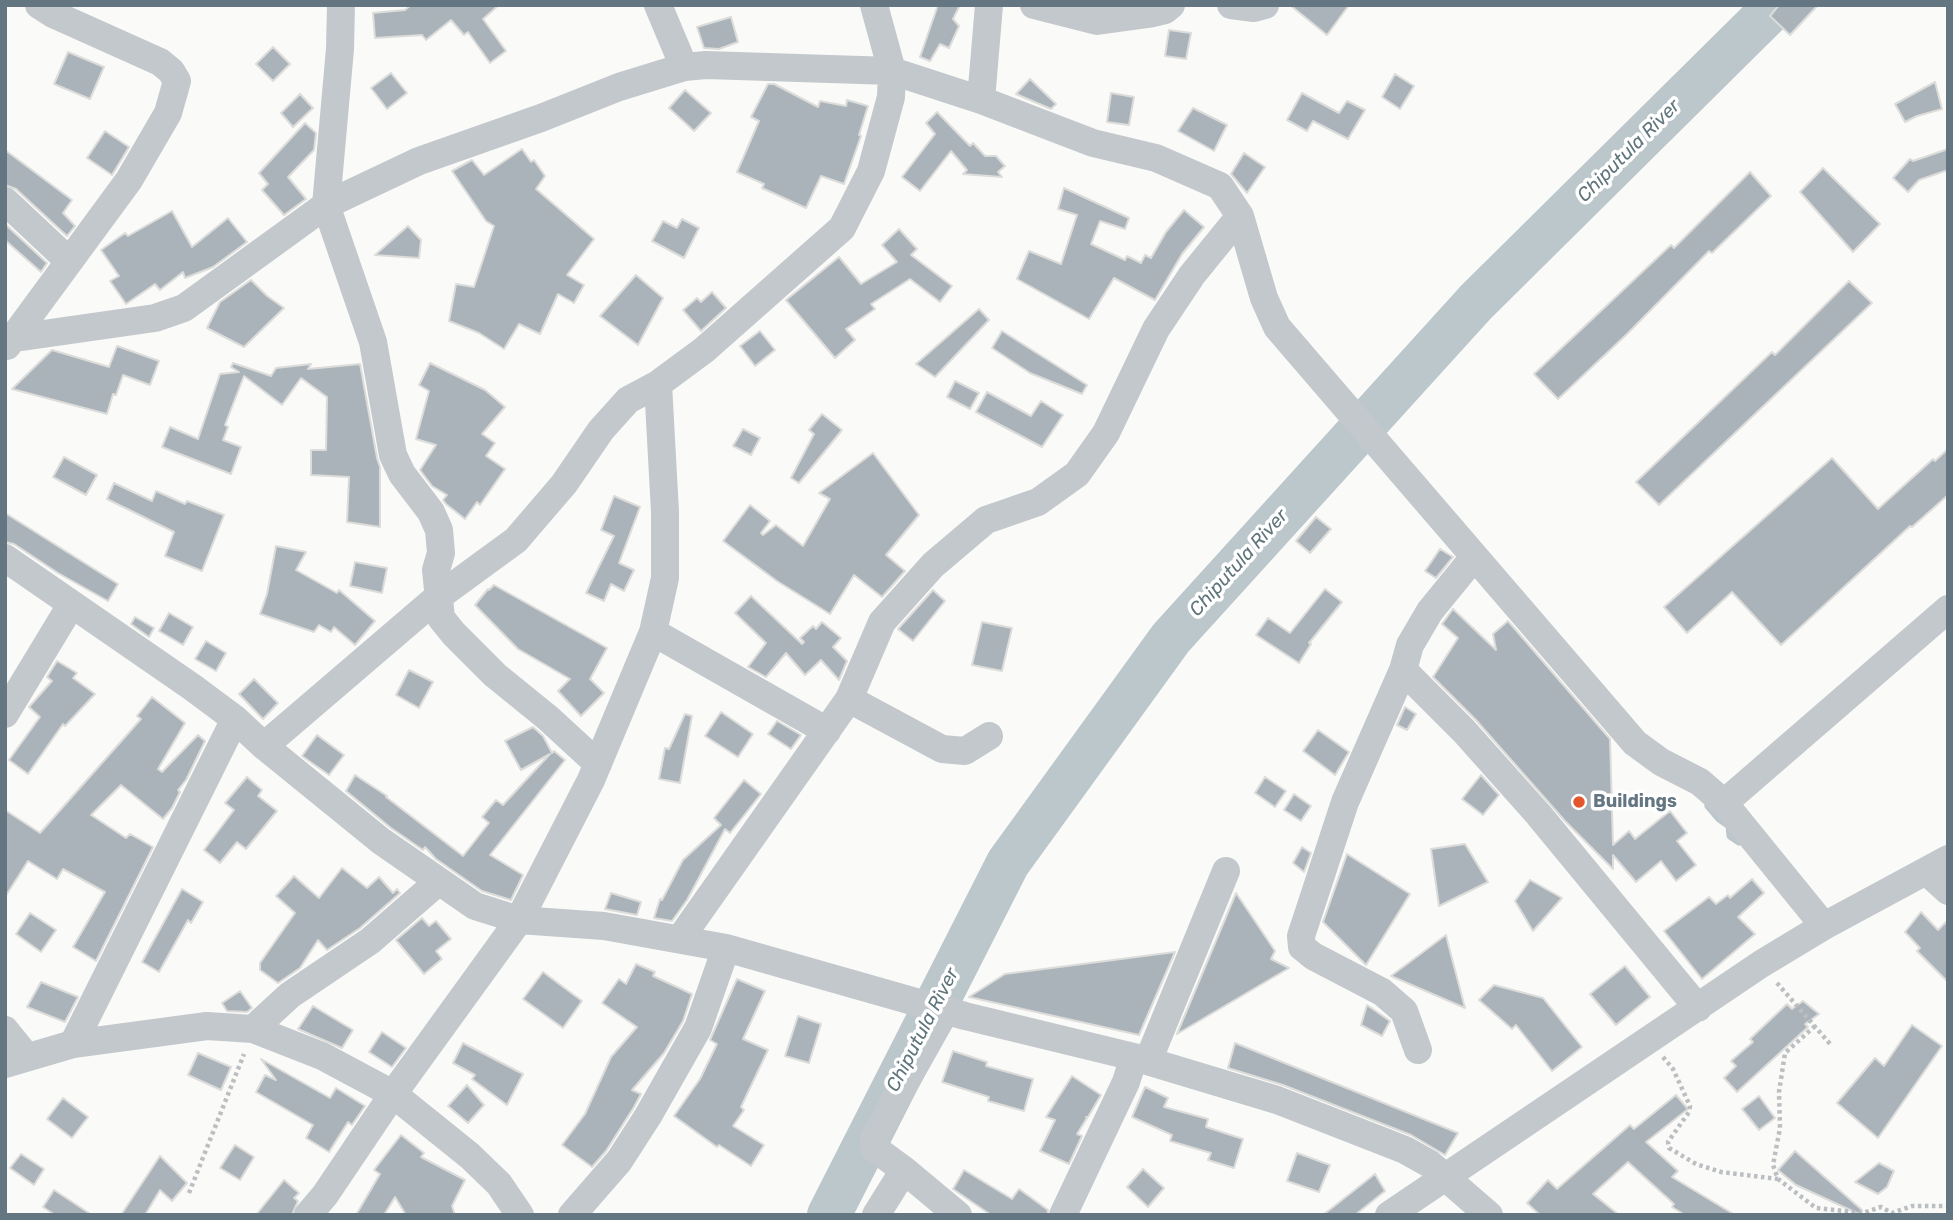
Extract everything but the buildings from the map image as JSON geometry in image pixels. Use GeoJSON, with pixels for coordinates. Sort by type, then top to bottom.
{"type":"FeatureCollection","features":[{"type":"Feature","properties":{"kind":"street"},"geometry":{"type":"LineString","coordinates":[[10,343],[129,180],[168,113],[177,81],[172,71],[160,61],[53,14],[39,5]]}},
{"type":"Feature","properties":{"kind":"street"},"geometry":{"type":"LineString","coordinates":[[341,5],[340,49],[326,205],[373,342],[393,455],[402,474],[431,512],[439,530],[441,553],[436,569],[441,618],[495,675],[548,718],[598,764]]}},
{"type":"Feature","properties":{"kind":"street"},"geometry":{"type":"LineString","coordinates":[[658,5],[684,67]]}},
{"type":"Feature","properties":{"kind":"street"},"geometry":{"type":"LineString","coordinates":[[264,746],[438,597],[516,540],[564,484],[601,430],[628,400],[658,384],[704,350],[842,228],[871,171],[891,97],[892,71],[874,5]]}},
{"type":"Feature","properties":{"kind":"street"},"geometry":{"type":"LineString","coordinates":[[981,100],[989,5]]}},
{"type":"Feature","properties":{"kind":"street"},"geometry":{"type":"LineString","coordinates":[[1034,5],[1097,21],[1148,14],[1165,10],[1171,5]]}},
{"type":"Feature","properties":{"kind":"street"},"geometry":{"type":"LineString","coordinates":[[1231,5],[1254,8],[1265,5]]}},
{"type":"Feature","properties":{"kind":"street"},"geometry":{"type":"LineString","coordinates":[[10,343],[155,318],[184,308],[326,205],[419,161],[619,87],[684,67],[706,65],[892,71],[981,100],[1093,143],[1156,158],[1220,186],[1240,216],[1264,298],[1277,327],[1636,743],[1661,762],[1700,782],[1724,803],[1824,926]]}},
{"type":"Feature","properties":{"kind":"street"},"geometry":{"type":"LineString","coordinates":[[5,201],[69,261]]}},
{"type":"Feature","properties":{"kind":"street"},"geometry":{"type":"LineString","coordinates":[[680,939],[849,699],[882,622],[933,565],[986,520],[1038,502],[1077,474],[1106,433],[1156,328],[1192,275],[1240,216]]}},
{"type":"Feature","properties":{"kind":"street"},"geometry":{"type":"LineString","coordinates":[[308,1215],[325,1195],[393,1094],[519,920],[598,764],[653,632],[665,578],[665,512],[658,384]]}},
{"type":"Feature","properties":{"kind":"street"},"geometry":{"type":"LineString","coordinates":[[1418,1050],[1404,1011],[1382,992],[1312,956],[1303,947],[1301,936],[1345,802],[1403,670],[1410,645],[1430,611],[1474,557]]}},
{"type":"Feature","properties":{"kind":"street"},"geometry":{"type":"LineString","coordinates":[[5,558],[192,687],[235,719],[264,746],[381,841],[475,906],[519,920],[604,926],[726,948],[937,1008],[1141,1059],[1277,1100],[1405,1150],[1430,1164],[1489,1215]]}},
{"type":"Feature","properties":{"kind":"street"},"geometry":{"type":"LineString","coordinates":[[5,714],[71,605]]}},
{"type":"Feature","properties":{"kind":"street"},"geometry":{"type":"LineString","coordinates":[[1724,803],[1948,609]]}},
{"type":"Feature","properties":{"kind":"street"},"geometry":{"type":"LineString","coordinates":[[653,632],[827,731]]}},
{"type":"Feature","properties":{"kind":"street"},"geometry":{"type":"LineString","coordinates":[[1403,670],[1464,731],[1538,814],[1698,1008]]}},
{"type":"Feature","properties":{"kind":"street"},"geometry":{"type":"LineString","coordinates":[[849,699],[942,749],[965,751],[989,736]]}},
{"type":"Feature","properties":{"kind":"street"},"geometry":{"type":"LineString","coordinates":[[73,1044],[235,719]]}},
{"type":"Feature","properties":{"kind":"street"},"geometry":{"type":"LineString","coordinates":[[1390,1215],[1648,1039],[1824,926],[1937,865],[1948,891]]}},
{"type":"Feature","properties":{"kind":"street"},"geometry":{"type":"LineString","coordinates":[[1063,1215],[1126,1082],[1141,1059],[1226,871]]}},
{"type":"Feature","properties":{"kind":"street"},"geometry":{"type":"LineString","coordinates":[[253,1029],[289,995],[370,941],[438,882]]}},
{"type":"Feature","properties":{"kind":"street"},"geometry":{"type":"LineString","coordinates":[[572,1215],[620,1161],[648,1116],[698,1028],[726,948]]}},
{"type":"Feature","properties":{"kind":"street"},"geometry":{"type":"LineString","coordinates":[[937,1008],[874,1138],[874,1148],[958,1215]]}},
{"type":"Feature","properties":{"kind":"street"},"geometry":{"type":"LineString","coordinates":[[5,1030],[16,1060],[73,1044],[207,1026],[253,1029],[322,1056],[393,1094],[470,1156],[499,1184],[520,1215]]}},
{"type":"Feature","properties":{"kind":"street"},"geometry":{"type":"LineString","coordinates":[[876,1215],[904,1170]]}},
{"type":"Feature","properties":{"kind":"path"},"geometry":{"type":"LineString","coordinates":[[1761,964],[1831,1045]]}},
{"type":"Feature","properties":{"kind":"path"},"geometry":{"type":"LineString","coordinates":[[1815,1026],[1785,1053],[1779,1093],[1780,1128],[1773,1165],[1778,1178],[1816,1208],[1863,1213],[1881,1208],[1892,1213],[1912,1206],[1948,1206]]}},
{"type":"Feature","properties":{"kind":"path"},"geometry":{"type":"LineString","coordinates":[[189,1193],[253,1029]]}},
{"type":"Feature","properties":{"kind":"path"},"geometry":{"type":"LineString","coordinates":[[1648,1039],[1673,1069],[1690,1106],[1689,1112],[1668,1143],[1669,1148],[1696,1164],[1721,1172],[1778,1178]]}},
{"type":"Feature","properties":{"kind":"waterway","name":"Chiputula River"},"geometry":{"type":"LineString","coordinates":[[829,1215],[1008,863],[1171,638],[1476,302],[1776,5]]}},
{"type":"Feature","properties":{"kind":"waterway"},"geometry":{"type":"LineString","coordinates":[[1708,806],[1729,826],[1730,836],[1739,842]]}},
{"type":"Feature","properties":{"kind":"place","name":"Buildings"},"geometry":{"type":"Point","coordinates":[1579,802]}}]}
